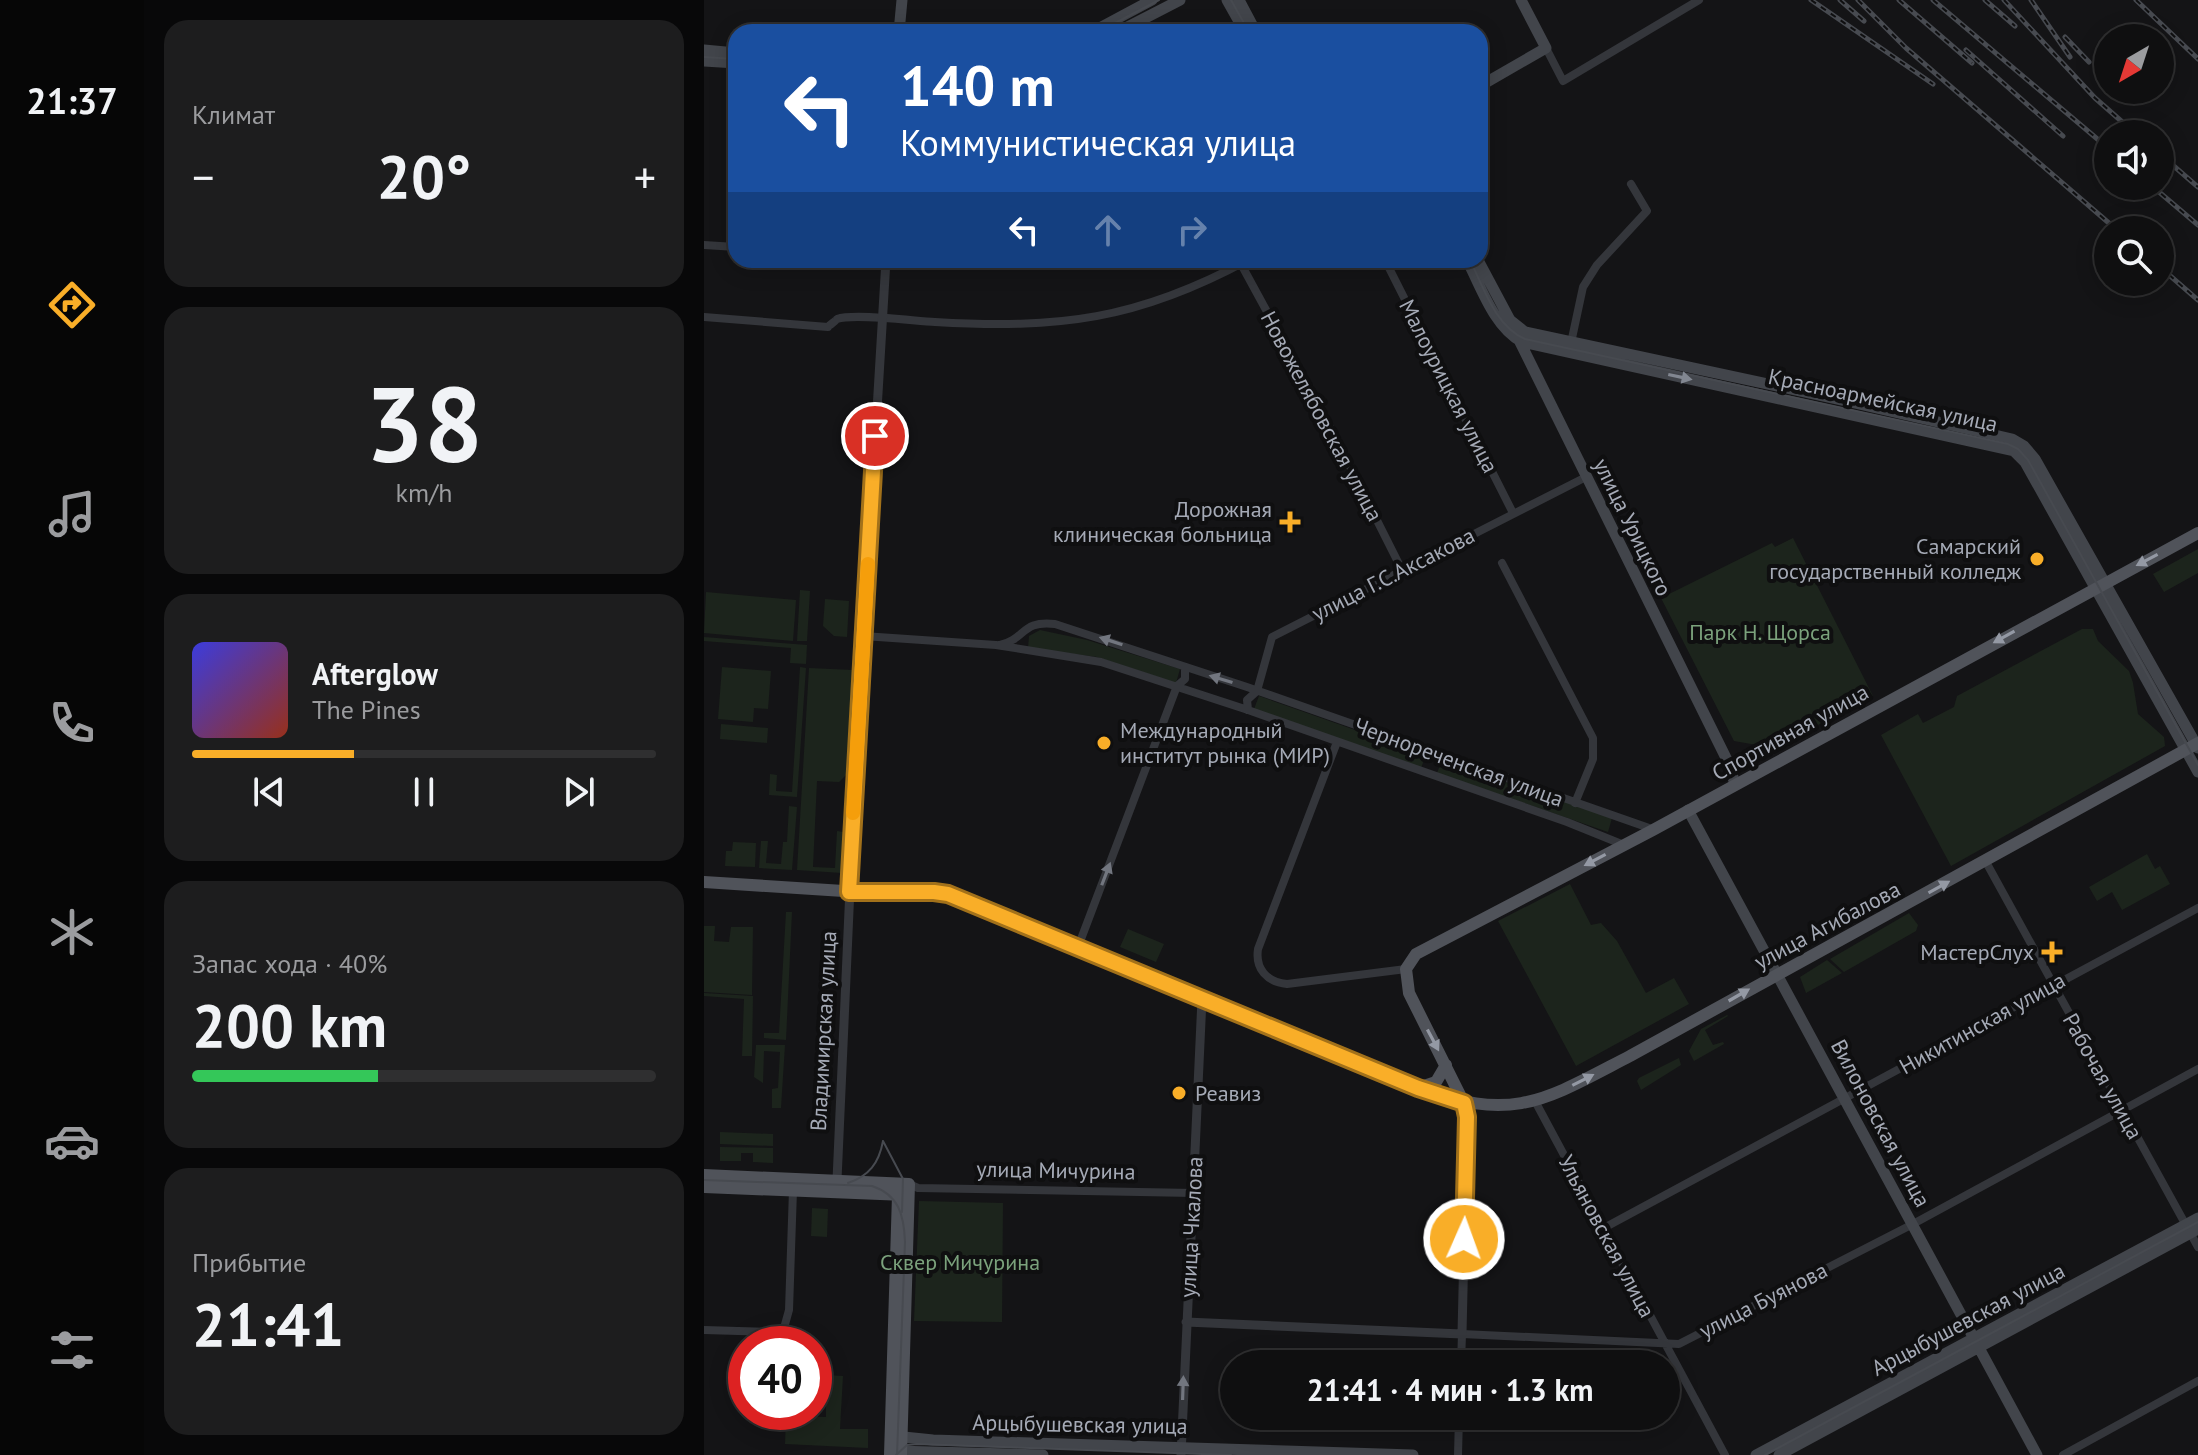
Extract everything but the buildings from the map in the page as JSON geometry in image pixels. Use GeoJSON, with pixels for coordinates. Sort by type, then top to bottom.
{"type":"FeatureCollection","features":[{"type":"Feature","properties":{"kind":"main road"},"geometry":{"type":"LineString","coordinates":[[900,24],[902,0]]}},
{"type":"Feature","properties":{"kind":"main road"},"geometry":{"type":"LineString","coordinates":[[1107,24],[1152,0]]}},
{"type":"Feature","properties":{"kind":"main road"},"geometry":{"type":"LineString","coordinates":[[1134,24],[1180,0]]}},
{"type":"Feature","properties":{"kind":"main road"},"geometry":{"type":"LineString","coordinates":[[1227,0],[1240,24]]}},
{"type":"Feature","properties":{"kind":"main road"},"geometry":{"type":"LineString","coordinates":[[1239,0],[1252,24]]}},
{"type":"Feature","properties":{"kind":"main road"},"geometry":{"type":"LineString","coordinates":[[1488,81],[1546,48],[1521,0]]}},
{"type":"Feature","properties":{"kind":"main road"},"geometry":{"type":"LineString","coordinates":[[704,50],[728,52]]}},
{"type":"Feature","properties":{"kind":"main road"},"geometry":{"type":"LineString","coordinates":[[704,61],[728,62]]}},
{"type":"Feature","properties":{"kind":"main road"},"geometry":{"type":"LineString","coordinates":[[1472,268],[1521,341],[1535,374]]}},
{"type":"Feature","properties":{"kind":"main road"},"geometry":{"type":"LineString","coordinates":[[1482,268],[1535,374]]}},
{"type":"Feature","properties":{"kind":"main road","name":"Красноармейская улица"},"geometry":{"type":"LineString","coordinates":[[1510,324],[1525,332],[1571,343],[1847,401],[2018,442],[2035,459],[2100,586]]}},
{"type":"Feature","properties":{"kind":"main road","name":"Красноармейская улица"},"geometry":{"type":"LineString","coordinates":[[1521,341],[2014,451],[2025,462],[2194,746],[2198,772]]}},
{"type":"Feature","properties":{"kind":"main road","name":"улица Урицкого"},"geometry":{"type":"LineString","coordinates":[[1535,374],[1730,766],[1735,785]]}},
{"type":"Feature","properties":{"kind":"main road","name":"Спортивная улица"},"geometry":{"type":"LineString","coordinates":[[1406,969],[1416,954],[1426,947],[1653,830],[2198,533]]}},
{"type":"Feature","properties":{"kind":"main road","name":"улица Агибалова"},"geometry":{"type":"LineString","coordinates":[[704,882],[849,892],[948,894],[1418,1088],[1464,1103],[1500,1105],[1535,1101],[1630,1056],[2194,746]]}},
{"type":"Feature","properties":{"kind":"main road","name":"Вилоновская улица"},"geometry":{"type":"LineString","coordinates":[[1688,810],[2037,1455]]}},
{"type":"Feature","properties":{"kind":"main road"},"geometry":{"type":"LineString","coordinates":[[1406,969],[1409,993],[1464,1103]]}},
{"type":"Feature","properties":{"kind":"main road"},"geometry":{"type":"LineString","coordinates":[[1418,1088],[1436,1082],[1446,1065]]}},
{"type":"Feature","properties":{"kind":"main road","name":"улица Мичурина"},"geometry":{"type":"LineString","coordinates":[[704,1175],[837,1180],[908,1190]]}},
{"type":"Feature","properties":{"kind":"main road","name":"улица Мичурина"},"geometry":{"type":"LineString","coordinates":[[704,1187],[908,1190]]}},
{"type":"Feature","properties":{"kind":"main road"},"geometry":{"type":"LineString","coordinates":[[895,1453],[908,1190]]}},
{"type":"Feature","properties":{"kind":"main road","name":"Арцыбушевская улица"},"geometry":{"type":"LineString","coordinates":[[1756,1455],[2191,1229],[2198,1218]]}},
{"type":"Feature","properties":{"kind":"main road","name":"Арцыбушевская улица"},"geometry":{"type":"LineString","coordinates":[[1779,1455],[1976,1343]]}},
{"type":"Feature","properties":{"kind":"main road","name":"Арцыбушевская улица"},"geometry":{"type":"LineString","coordinates":[[895,1436],[1181,1450],[1413,1455]]}},
{"type":"Feature","properties":{"kind":"main road","name":"Арцыбушевская улица"},"geometry":{"type":"LineString","coordinates":[[895,1453],[1043,1455]]}},
{"type":"Feature","properties":{"kind":"street"},"geometry":{"type":"LineString","coordinates":[[1546,48],[1563,81],[1699,0]]}},
{"type":"Feature","properties":{"kind":"street"},"geometry":{"type":"LineString","coordinates":[[1571,343],[1583,287],[1592,272],[1647,211],[1631,184]]}},
{"type":"Feature","properties":{"kind":"street"},"geometry":{"type":"LineString","coordinates":[[704,245],[728,246]]}},
{"type":"Feature","properties":{"kind":"street","name":"Владимирская улица"},"geometry":{"type":"LineString","coordinates":[[837,1180],[849,892],[885,268]]}},
{"type":"Feature","properties":{"kind":"street"},"geometry":{"type":"LineString","coordinates":[[704,317],[828,327],[837,319],[1007,325],[1077,320],[1126,311],[1178,294],[1232,268]]}},
{"type":"Feature","properties":{"kind":"street","name":"Новожелябовская улица"},"geometry":{"type":"LineString","coordinates":[[1247,268],[1402,570]]}},
{"type":"Feature","properties":{"kind":"street","name":"Малоурицкая улица"},"geometry":{"type":"LineString","coordinates":[[1389,268],[1513,513]]}},
{"type":"Feature","properties":{"kind":"street","name":"улица Г.С.Аксакова"},"geometry":{"type":"LineString","coordinates":[[1248,710],[1247,700],[1257,691],[1272,637],[1586,477]]}},
{"type":"Feature","properties":{"kind":"street"},"geometry":{"type":"LineString","coordinates":[[1502,563],[1593,738],[1593,759],[1575,803]]}},
{"type":"Feature","properties":{"kind":"street","name":"Чернореченская улица"},"geometry":{"type":"LineString","coordinates":[[996,645],[1012,642],[1024,629],[1038,622],[1055,624],[1257,691],[1653,830]]}},
{"type":"Feature","properties":{"kind":"street","name":"Чернореченская улица"},"geometry":{"type":"LineString","coordinates":[[863,636],[996,645],[1101,662],[1248,710],[1624,845]]}},
{"type":"Feature","properties":{"kind":"street"},"geometry":{"type":"LineString","coordinates":[[1078,947],[1177,686],[1185,679],[1185,667]]}},
{"type":"Feature","properties":{"kind":"street"},"geometry":{"type":"LineString","coordinates":[[1337,742],[1258,949],[1257,961],[1271,980],[1287,984],[1406,969]]}},
{"type":"Feature","properties":{"kind":"street","name":"Рабочая улица"},"geometry":{"type":"LineString","coordinates":[[1986,862],[2191,1229],[2198,1247]]}},
{"type":"Feature","properties":{"kind":"street","name":"Никитинская улица"},"geometry":{"type":"LineString","coordinates":[[1602,1229],[2197,907]]}},
{"type":"Feature","properties":{"kind":"street","name":"улица Чкалова"},"geometry":{"type":"LineString","coordinates":[[1181,1450],[1202,999]]}},
{"type":"Feature","properties":{"kind":"street","name":"улица Буянова"},"geometry":{"type":"LineString","coordinates":[[1186,1322],[1679,1344],[1913,1224],[2198,1069]]}},
{"type":"Feature","properties":{"kind":"street","name":"Ульяновская улица"},"geometry":{"type":"LineString","coordinates":[[1535,1101],[1725,1455]]}},
{"type":"Feature","properties":{"kind":"street"},"geometry":{"type":"LineString","coordinates":[[1461,1350],[1467,1117],[1464,1103]]}},
{"type":"Feature","properties":{"kind":"street"},"geometry":{"type":"LineString","coordinates":[[704,1330],[776,1332],[784,1328],[789,1310],[793,1190]]}},
{"type":"Feature","properties":{"kind":"street","name":"улица Мичурина"},"geometry":{"type":"LineString","coordinates":[[908,1190],[1194,1193]]}},
{"type":"Feature","properties":{"kind":"street"},"geometry":{"type":"LineString","coordinates":[[2063,1455],[2198,1381]]}},
{"type":"Feature","properties":{"kind":"street"},"geometry":{"type":"LineString","coordinates":[[1458,1455],[1459,1430]]}},
{"type":"Feature","properties":{"kind":"green space","name":"Парк Н. Щорса"},"geometry":{"type":"Polygon","coordinates":[[[1793,538],[1873,696],[1774,748],[1734,741],[1661,598],[1772,543],[1775,547],[1793,538]]]}},
{"type":"Feature","properties":{"kind":"green space"},"geometry":{"type":"Polygon","coordinates":[[[2198,549],[2198,573],[2164,592],[2153,574],[2198,549]]]}},
{"type":"Feature","properties":{"kind":"green space"},"geometry":{"type":"Polygon","coordinates":[[[800,590],[810,591],[807,641],[797,641],[800,590]]]}},
{"type":"Feature","properties":{"kind":"green space"},"geometry":{"type":"Polygon","coordinates":[[[706,592],[796,600],[793,641],[704,633],[706,592]]]}},
{"type":"Feature","properties":{"kind":"green space"},"geometry":{"type":"Polygon","coordinates":[[[825,599],[849,601],[847,637],[834,636],[823,626],[825,599]]]}},
{"type":"Feature","properties":{"kind":"green space"},"geometry":{"type":"Polygon","coordinates":[[[2082,629],[2093,629],[2098,641],[2129,671],[2138,714],[2164,737],[2165,746],[1951,866],[1881,735],[1918,714],[1923,723],[1954,707],[1957,696],[2082,629]]]}},
{"type":"Feature","properties":{"kind":"green space"},"geometry":{"type":"Polygon","coordinates":[[[1040,630],[1087,640],[1180,669],[1176,683],[1097,657],[1028,648],[1029,636],[1040,630]]]}},
{"type":"Feature","properties":{"kind":"green space"},"geometry":{"type":"Polygon","coordinates":[[[704,637],[807,645],[806,664],[790,663],[791,648],[704,641],[704,637]]]}},
{"type":"Feature","properties":{"kind":"green space"},"geometry":{"type":"Polygon","coordinates":[[[722,667],[771,671],[768,709],[754,708],[753,722],[718,719],[722,667]]]}},
{"type":"Feature","properties":{"kind":"green space"},"geometry":{"type":"Polygon","coordinates":[[[800,667],[806,668],[797,797],[769,795],[770,774],[777,775],[776,791],[792,792],[800,667]]]}},
{"type":"Feature","properties":{"kind":"green space"},"geometry":{"type":"Polygon","coordinates":[[[809,668],[853,670],[847,774],[839,782],[817,781],[813,867],[835,868],[837,831],[843,832],[842,873],[797,870],[809,668]]]}},
{"type":"Feature","properties":{"kind":"green space"},"geometry":{"type":"Polygon","coordinates":[[[1259,696],[1426,755],[1421,768],[1254,709],[1259,696]]]}},
{"type":"Feature","properties":{"kind":"green space"},"geometry":{"type":"Polygon","coordinates":[[[721,724],[768,728],[767,743],[720,739],[721,724]]]}},
{"type":"Feature","properties":{"kind":"green space"},"geometry":{"type":"Polygon","coordinates":[[[1442,760],[1612,818],[1608,832],[1437,773],[1442,760]]]}},
{"type":"Feature","properties":{"kind":"green space"},"geometry":{"type":"Polygon","coordinates":[[[789,806],[797,807],[792,870],[759,868],[761,841],[768,841],[766,863],[781,864],[783,842],[787,842],[789,806]]]}},
{"type":"Feature","properties":{"kind":"green space"},"geometry":{"type":"Polygon","coordinates":[[[733,842],[756,843],[755,867],[725,866],[726,851],[732,851],[733,842]]]}},
{"type":"Feature","properties":{"kind":"green space"},"geometry":{"type":"Polygon","coordinates":[[[2147,854],[2155,869],[2160,866],[2170,884],[2122,910],[2112,892],[2097,901],[2089,887],[2147,854]]]}},
{"type":"Feature","properties":{"kind":"green space"},"geometry":{"type":"Polygon","coordinates":[[[1570,884],[1591,925],[1601,923],[1617,941],[1646,993],[1674,978],[1689,1004],[1576,1066],[1498,921],[1570,884]]]}},
{"type":"Feature","properties":{"kind":"green space"},"geometry":{"type":"Polygon","coordinates":[[[786,912],[792,912],[786,1040],[764,1038],[764,1033],[779,1033],[786,912]]]}},
{"type":"Feature","properties":{"kind":"green space"},"geometry":{"type":"Polygon","coordinates":[[[1909,913],[1918,925],[1916,931],[1844,972],[1830,959],[1909,913]]]}},
{"type":"Feature","properties":{"kind":"green space"},"geometry":{"type":"Polygon","coordinates":[[[704,926],[715,926],[714,941],[729,942],[731,927],[753,927],[752,995],[704,992],[704,926]]]}},
{"type":"Feature","properties":{"kind":"green space"},"geometry":{"type":"Polygon","coordinates":[[[1128,929],[1164,944],[1156,962],[1120,947],[1128,929]]]}},
{"type":"Feature","properties":{"kind":"green space"},"geometry":{"type":"Polygon","coordinates":[[[1827,960],[1842,973],[1806,993],[1800,977],[1827,960]]]}},
{"type":"Feature","properties":{"kind":"green space"},"geometry":{"type":"Polygon","coordinates":[[[704,993],[753,996],[752,1056],[742,1056],[744,999],[704,996],[704,993]]]}},
{"type":"Feature","properties":{"kind":"green space"},"geometry":{"type":"Polygon","coordinates":[[[1727,1015],[1705,1030],[1713,1045],[1724,1044],[1694,1061],[1689,1051],[1701,1029],[1727,1015]]]}},
{"type":"Feature","properties":{"kind":"green space"},"geometry":{"type":"Polygon","coordinates":[[[756,1045],[785,1045],[781,1108],[772,1108],[772,1089],[778,1088],[780,1052],[764,1051],[763,1083],[754,1077],[756,1045]]]}},
{"type":"Feature","properties":{"kind":"green space"},"geometry":{"type":"Polygon","coordinates":[[[1679,1058],[1681,1065],[1641,1090],[1637,1081],[1639,1078],[1679,1058]]]}},
{"type":"Feature","properties":{"kind":"green space"},"geometry":{"type":"Polygon","coordinates":[[[720,1132],[773,1134],[773,1146],[720,1144],[720,1132]]]}},
{"type":"Feature","properties":{"kind":"green space"},"geometry":{"type":"Polygon","coordinates":[[[720,1147],[773,1148],[773,1163],[753,1162],[753,1153],[741,1153],[741,1161],[720,1161],[720,1147]]]}},
{"type":"Feature","properties":{"kind":"green space","name":"Сквер Мичурина"},"geometry":{"type":"Polygon","coordinates":[[[919,1201],[1003,1203],[1002,1322],[914,1321],[919,1201]]]}},
{"type":"Feature","properties":{"kind":"green space"},"geometry":{"type":"Polygon","coordinates":[[[812,1208],[828,1209],[827,1237],[811,1236],[812,1208]]]}},
{"type":"Feature","properties":{"kind":"green space"},"geometry":{"type":"Polygon","coordinates":[[[832,1375],[843,1376],[840,1429],[868,1429],[868,1448],[785,1444],[786,1430],[832,1430],[832,1375]]]}},
{"type":"Feature","properties":{"kind":"tram line"},"geometry":{"type":"LineString","coordinates":[[1113,24],[1159,0]]}},
{"type":"Feature","properties":{"kind":"tram line"},"geometry":{"type":"LineString","coordinates":[[1231,0],[1244,24]]}},
{"type":"Feature","properties":{"kind":"tram line"},"geometry":{"type":"LineString","coordinates":[[704,57],[728,58]]}},
{"type":"Feature","properties":{"kind":"tram line"},"geometry":{"type":"LineString","coordinates":[[1474,268],[1498,316],[1525,339],[2008,444],[2018,449],[2028,460],[2198,765]]}},
{"type":"Feature","properties":{"kind":"tram line"},"geometry":{"type":"LineString","coordinates":[[883,1141],[903,1179],[902,1212]]}},
{"type":"Feature","properties":{"kind":"tram line"},"geometry":{"type":"LineString","coordinates":[[848,1183],[872,1168],[883,1141]]}},
{"type":"Feature","properties":{"kind":"tram line"},"geometry":{"type":"LineString","coordinates":[[704,1180],[872,1186],[894,1201],[901,1215],[905,1242],[897,1455]]}},
{"type":"Feature","properties":{"kind":"tram line"},"geometry":{"type":"LineString","coordinates":[[1765,1455],[2198,1222]]}},
{"type":"Feature","properties":{"kind":"tram line"},"geometry":{"type":"LineString","coordinates":[[896,1455],[907,1445],[917,1444],[1231,1455]]}},
{"type":"Feature","properties":{"kind":"railway"},"geometry":{"type":"LineString","coordinates":[[1811,0],[1933,84]]}},
{"type":"Feature","properties":{"kind":"railway"},"geometry":{"type":"LineString","coordinates":[[1840,0],[1864,21]]}},
{"type":"Feature","properties":{"kind":"railway"},"geometry":{"type":"LineString","coordinates":[[1858,0],[1906,48],[2101,216]]}},
{"type":"Feature","properties":{"kind":"railway"},"geometry":{"type":"LineString","coordinates":[[1899,0],[1972,63]]}},
{"type":"Feature","properties":{"kind":"railway"},"geometry":{"type":"LineString","coordinates":[[1933,0],[2094,136]]}},
{"type":"Feature","properties":{"kind":"railway"},"geometry":{"type":"LineString","coordinates":[[1985,0],[2015,26]]}},
{"type":"Feature","properties":{"kind":"railway"},"geometry":{"type":"LineString","coordinates":[[2004,0],[2095,98],[2120,120]]}},
{"type":"Feature","properties":{"kind":"railway"},"geometry":{"type":"LineString","coordinates":[[2031,0],[2070,57]]}},
{"type":"Feature","properties":{"kind":"railway"},"geometry":{"type":"LineString","coordinates":[[2136,0],[2198,59]]}},
{"type":"Feature","properties":{"kind":"railway"},"geometry":{"type":"LineString","coordinates":[[2065,37],[2089,62]]}},
{"type":"Feature","properties":{"kind":"railway"},"geometry":{"type":"LineString","coordinates":[[1966,50],[2063,136]]}},
{"type":"Feature","properties":{"kind":"railway"},"geometry":{"type":"LineString","coordinates":[[2174,166],[2198,187]]}},
{"type":"Feature","properties":{"kind":"railway"},"geometry":{"type":"LineString","coordinates":[[2169,200],[2198,225]]}},
{"type":"Feature","properties":{"kind":"railway"},"geometry":{"type":"LineString","coordinates":[[2174,279],[2198,300]]}},
{"type":"Feature","properties":{"kind":"slow traffic"},"geometry":{"type":"LineString","coordinates":[[853,813],[868,564]]}},
{"type":"Feature","properties":{"kind":"place","name":"Дорожная клиническая больница"},"geometry":{"type":"Point","coordinates":[1290,522]}},
{"type":"Feature","properties":{"kind":"place","name":"Самарский государственный колледж"},"geometry":{"type":"Point","coordinates":[2037,559]}},
{"type":"Feature","properties":{"kind":"place","name":"Международный институт рынка (МИР)"},"geometry":{"type":"Point","coordinates":[1104,743]}},
{"type":"Feature","properties":{"kind":"place","name":"МастерСлух"},"geometry":{"type":"Point","coordinates":[2052,952]}},
{"type":"Feature","properties":{"kind":"place","name":"Реавиз"},"geometry":{"type":"Point","coordinates":[1179,1093]}},
{"type":"Feature","properties":{"kind":"route"},"geometry":{"type":"LineString","coordinates":[[875,436],[849,892],[948,894],[1418,1088],[1464,1103],[1467,1117],[1464,1239]]}}]}
